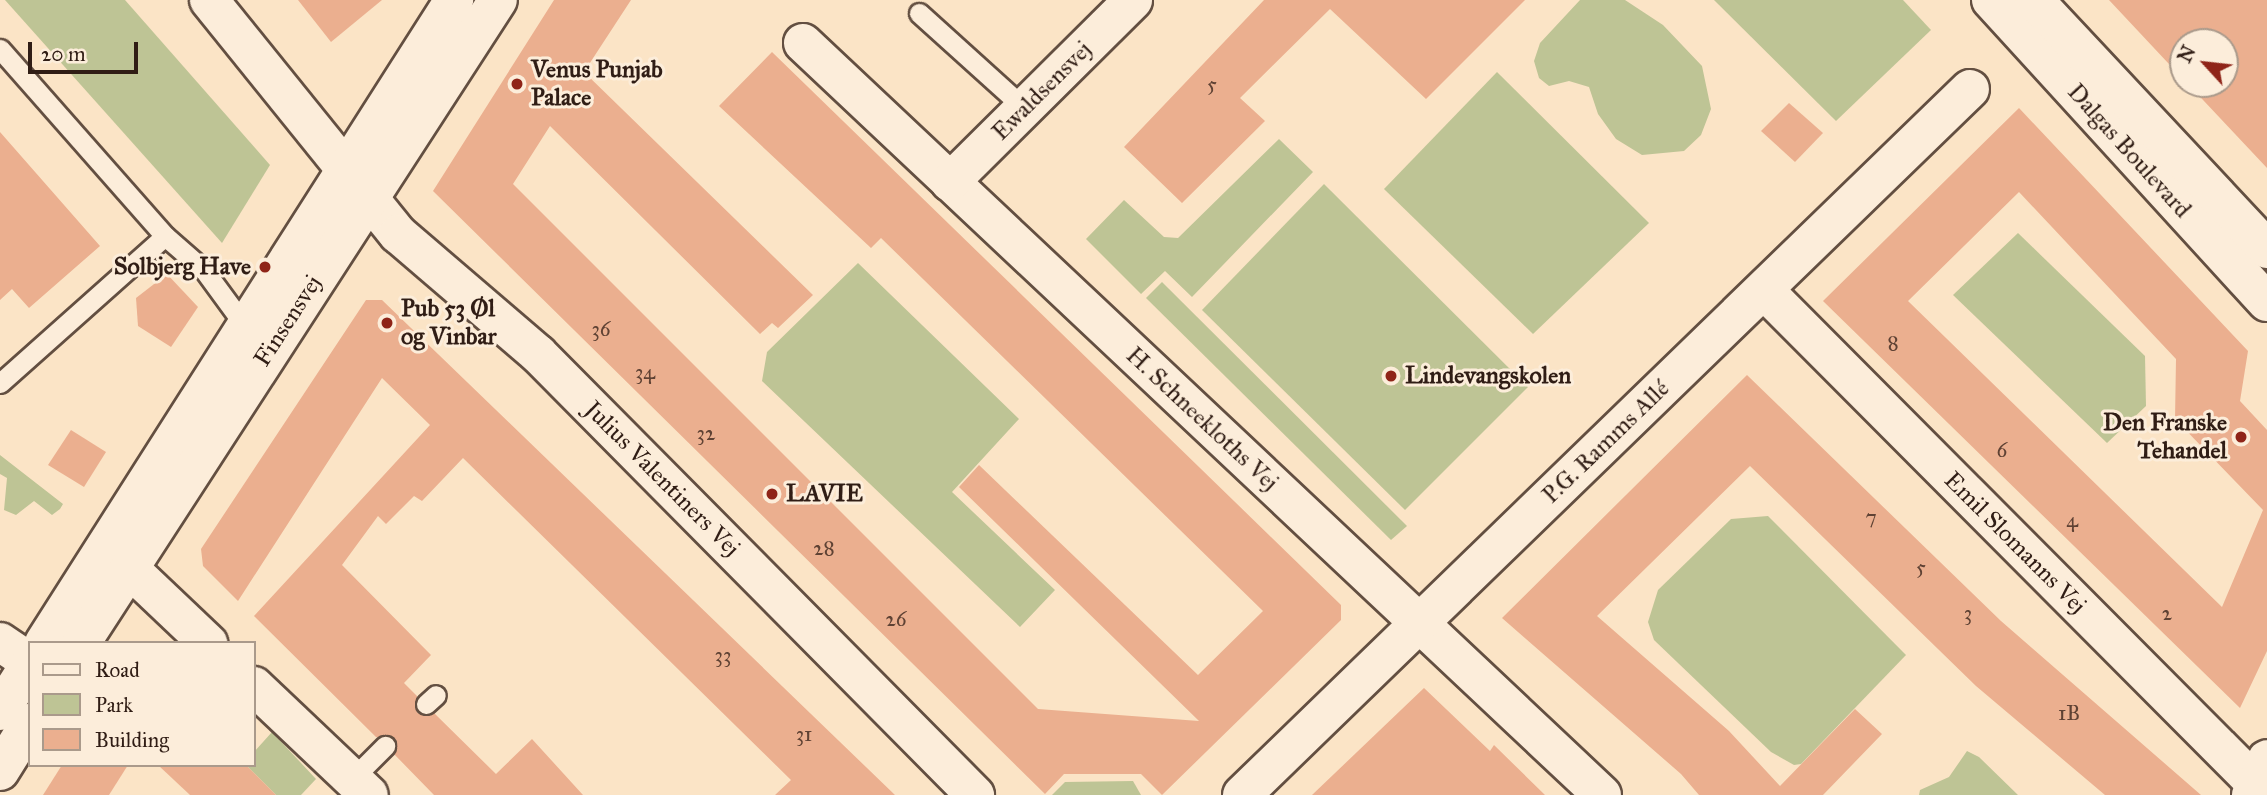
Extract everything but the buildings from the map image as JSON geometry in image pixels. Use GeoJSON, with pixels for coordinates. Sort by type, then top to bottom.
{"type":"FeatureCollection","features":[{"type":"Feature","properties":{"kind":"street"},"geometry":{"type":"LineString","coordinates":[[209,0],[355,184]]}},
{"type":"Feature","properties":{"kind":"street","name":"Finsensvej"},"geometry":{"type":"LineString","coordinates":[[82,641],[130,569],[355,184],[454,0]]}},
{"type":"Feature","properties":{"kind":"street","name":"Finsensvej"},"geometry":{"type":"LineString","coordinates":[[45,641],[245,326],[498,0]]}},
{"type":"Feature","properties":{"kind":"street","name":"Ewaldsensvej"},"geometry":{"type":"LineString","coordinates":[[950,182],[1133,0]]}},
{"type":"Feature","properties":{"kind":"street","name":"Dalgas Boulevard"},"geometry":{"type":"LineString","coordinates":[[1991,0],[2267,302]]}},
{"type":"Feature","properties":{"kind":"street","name":"Dalgas Boulevard"},"geometry":{"type":"LineString","coordinates":[[2034,0],[2267,249]]}},
{"type":"Feature","properties":{"kind":"street","name":"H. Schneekloths Vej"},"geometry":{"type":"LineString","coordinates":[[803,43],[1602,795]]}},
{"type":"Feature","properties":{"kind":"street","name":"P.G. Ramms Allé"},"geometry":{"type":"LineString","coordinates":[[1242,795],[1970,89]]}},
{"type":"Feature","properties":{"kind":"street","name":"Julius Valentiners Vej"},"geometry":{"type":"LineString","coordinates":[[355,184],[398,234],[538,354],[975,795]]}},
{"type":"Feature","properties":{"kind":"street","name":"Emil Slomanns Vej"},"geometry":{"type":"LineString","coordinates":[[1764,290],[2260,784]]}},
{"type":"Feature","properties":{"kind":"street"},"geometry":{"type":"LineString","coordinates":[[130,569],[206,641]]}},
{"type":"Feature","properties":{"kind":"street"},"geometry":{"type":"LineString","coordinates":[[0,642],[28,662]]}},
{"type":"Feature","properties":{"kind":"street"},"geometry":{"type":"LineString","coordinates":[[0,711],[28,666]]}},
{"type":"Feature","properties":{"kind":"street"},"geometry":{"type":"LineString","coordinates":[[256,688],[361,787]]}},
{"type":"Feature","properties":{"kind":"street"},"geometry":{"type":"LineString","coordinates":[[0,771],[28,726]]}},
{"type":"Feature","properties":{"kind":"lane"},"geometry":{"type":"LineString","coordinates":[[919,13],[1024,108]]}},
{"type":"Feature","properties":{"kind":"lane"},"geometry":{"type":"LineString","coordinates":[[0,50],[165,236],[204,270],[245,326]]}},
{"type":"Feature","properties":{"kind":"lane"},"geometry":{"type":"LineString","coordinates":[[0,383],[165,236]]}},
{"type":"Feature","properties":{"kind":"lane"},"geometry":{"type":"LineString","coordinates":[[361,787],[385,746]]}},
{"type":"Feature","properties":{"kind":"green space"},"geometry":{"type":"Polygon","coordinates":[[[5,0],[125,0],[270,165],[222,243],[5,0]]]}},
{"type":"Feature","properties":{"kind":"green space"},"geometry":{"type":"Polygon","coordinates":[[[1580,0],[1625,0],[1663,25],[1702,66],[1711,109],[1701,135],[1684,151],[1642,155],[1616,139],[1598,114],[1589,87],[1569,81],[1549,86],[1539,78],[1534,61],[1540,43],[1580,0]]]}},
{"type":"Feature","properties":{"kind":"green space"},"geometry":{"type":"Polygon","coordinates":[[[1714,0],[1903,0],[1931,30],[1836,121],[1714,0]]]}},
{"type":"Feature","properties":{"kind":"green space"},"geometry":{"type":"Polygon","coordinates":[[[1497,72],[1649,223],[1533,334],[1384,189],[1497,72]]]}},
{"type":"Feature","properties":{"kind":"green space"},"geometry":{"type":"Polygon","coordinates":[[[1279,139],[1313,172],[1192,297],[1165,271],[1141,294],[1086,239],[1124,200],[1164,237],[1178,238],[1279,139]]]}},
{"type":"Feature","properties":{"kind":"green space"},"geometry":{"type":"Polygon","coordinates":[[[1324,184],[1528,387],[1405,510],[1202,310],[1324,184]]]}},
{"type":"Feature","properties":{"kind":"green space"},"geometry":{"type":"Polygon","coordinates":[[[2018,233],[2145,356],[2146,406],[2107,443],[1953,295],[2018,233]]]}},
{"type":"Feature","properties":{"kind":"green space"},"geometry":{"type":"Polygon","coordinates":[[[858,263],[1019,419],[952,492],[1055,590],[1020,627],[762,381],[767,352],[858,263]]]}},
{"type":"Feature","properties":{"kind":"green space"},"geometry":{"type":"Polygon","coordinates":[[[1162,282],[1407,526],[1391,540],[1146,298],[1162,282]]]}},
{"type":"Feature","properties":{"kind":"green space"},"geometry":{"type":"Polygon","coordinates":[[[0,455],[63,504],[60,509],[52,515],[34,501],[16,515],[4,510],[7,478],[0,474],[0,455]]]}},
{"type":"Feature","properties":{"kind":"green space"},"geometry":{"type":"Polygon","coordinates":[[[1768,516],[1906,655],[1801,764],[1794,765],[1771,752],[1654,640],[1648,622],[1658,590],[1731,519],[1768,516]]]}},
{"type":"Feature","properties":{"kind":"green space"},"geometry":{"type":"Polygon","coordinates":[[[272,732],[316,779],[301,795],[276,795],[248,767],[256,767],[256,750],[272,732]]]}},
{"type":"Feature","properties":{"kind":"green space"},"geometry":{"type":"Polygon","coordinates":[[[1967,751],[1979,757],[2018,795],[1919,795],[1920,790],[1949,777],[1967,751]]]}},
{"type":"Feature","properties":{"kind":"green space"},"geometry":{"type":"Polygon","coordinates":[[[1133,781],[1141,795],[1052,795],[1065,782],[1133,781]]]}},
{"type":"Feature","properties":{"kind":"place","name":"Venus Punjab Palace"},"geometry":{"type":"Point","coordinates":[517,84]}},
{"type":"Feature","properties":{"kind":"place","name":"Solbjerg Have"},"geometry":{"type":"Point","coordinates":[265,267]}},
{"type":"Feature","properties":{"kind":"place","name":"Pub 53 Øl og Vinbar"},"geometry":{"type":"Point","coordinates":[387,323]}},
{"type":"Feature","properties":{"kind":"place","name":"Lindevangskolen"},"geometry":{"type":"Point","coordinates":[1391,376]}},
{"type":"Feature","properties":{"kind":"place","name":"Den Franske Tehandel"},"geometry":{"type":"Point","coordinates":[2241,437]}},
{"type":"Feature","properties":{"kind":"place","name":"LAVIE"},"geometry":{"type":"Point","coordinates":[772,494]}}]}
